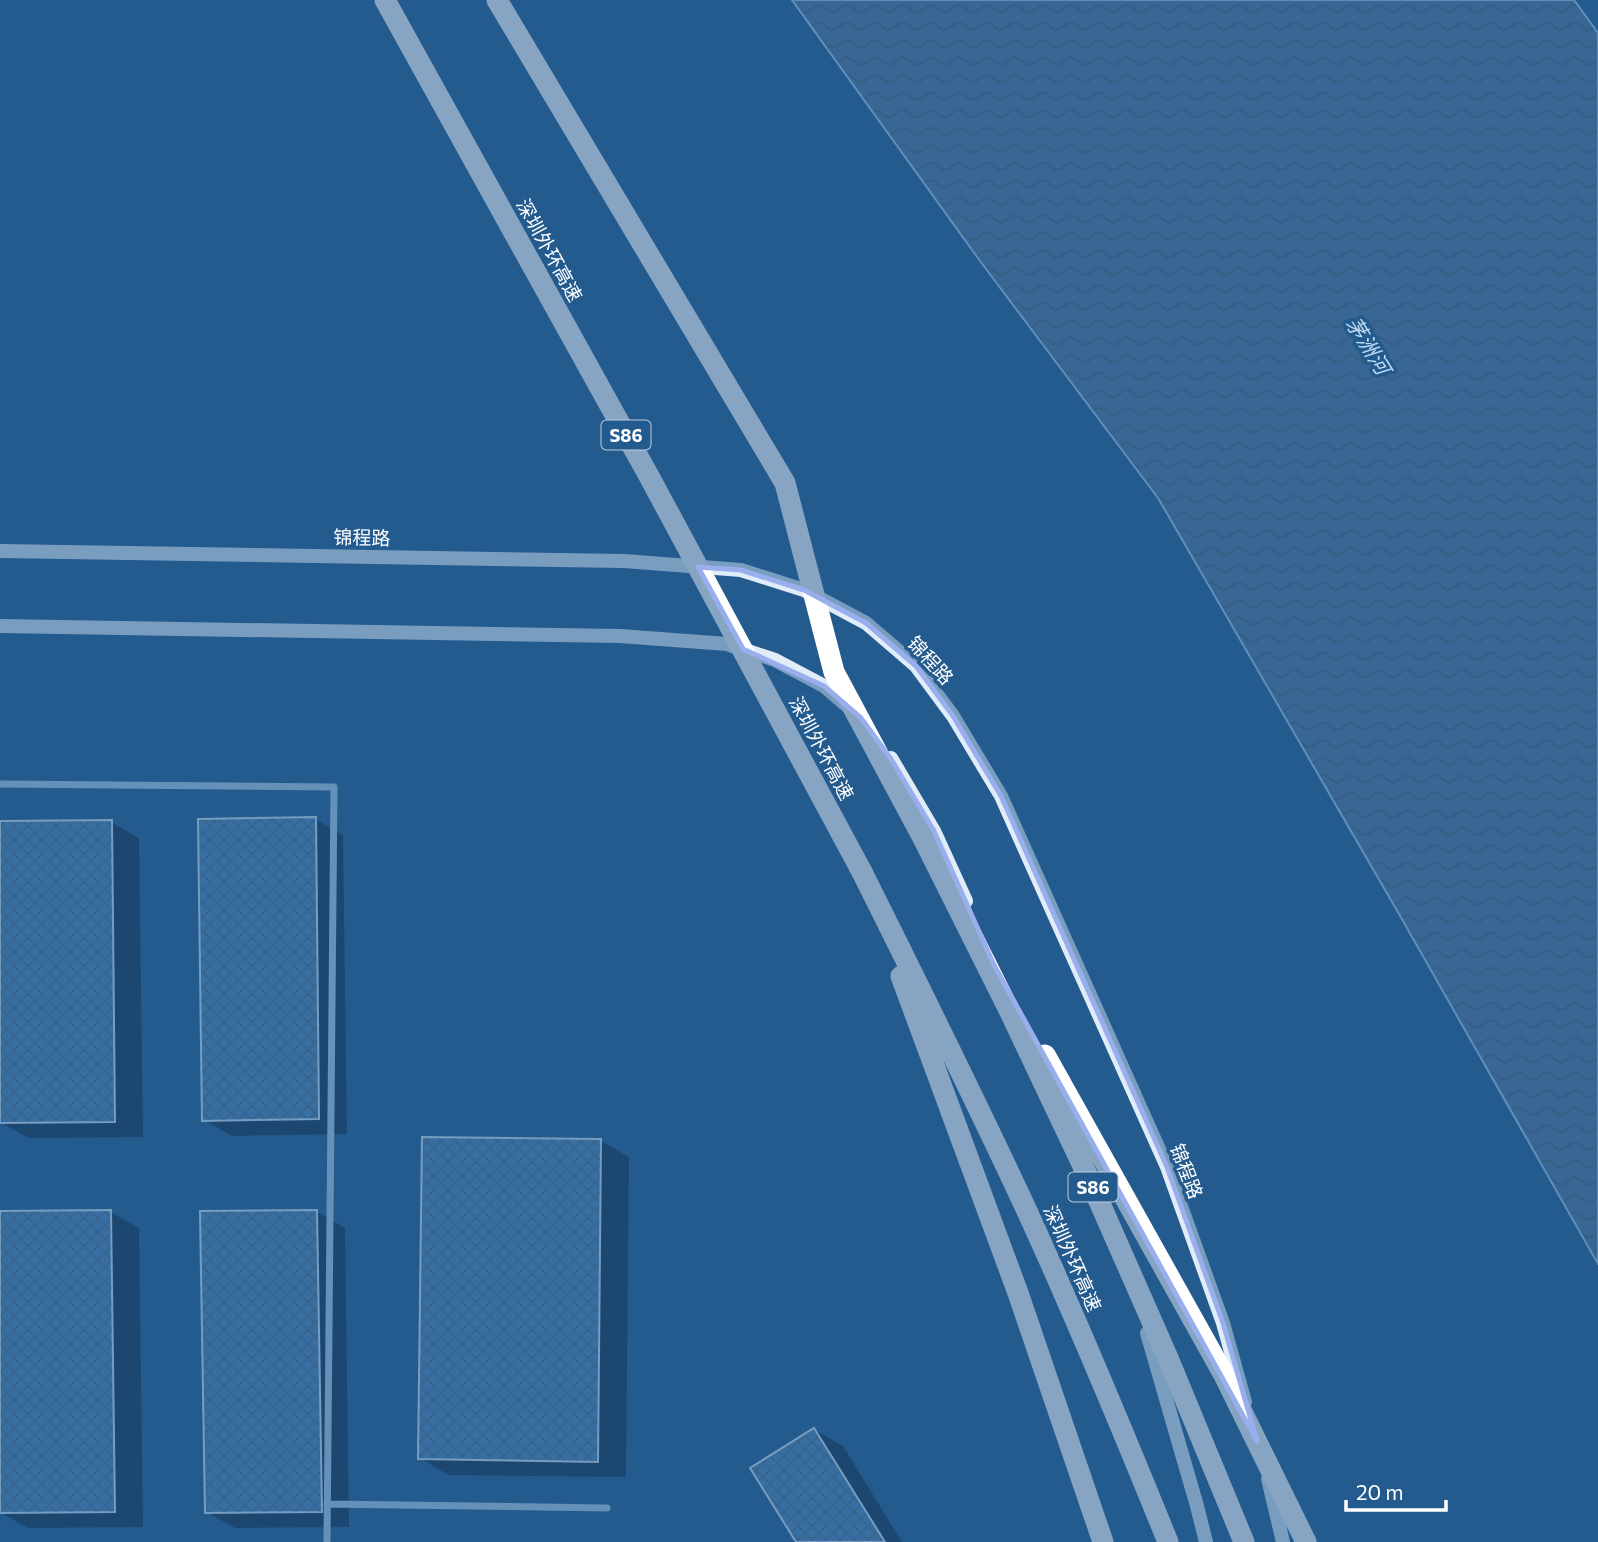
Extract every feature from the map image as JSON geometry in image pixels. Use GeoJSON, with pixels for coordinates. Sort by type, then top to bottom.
{"type":"FeatureCollection","features":[{"type":"Feature","properties":{"kind":"highway","name":"深圳外环高速"},"geometry":{"type":"LineString","coordinates":[[385,0],[650,478],[862,872],[947,1041],[1027,1212],[1104,1385],[1168,1542]]}},
{"type":"Feature","properties":{"kind":"highway","name":"S86"},"geometry":{"type":"LineString","coordinates":[[497,0],[785,482],[834,671],[924,839],[1010,1010],[1091,1183],[1168,1358],[1244,1542]]}},
{"type":"Feature","properties":{"kind":"highway"},"geometry":{"type":"LineString","coordinates":[[924,839],[1224,1375],[1306,1542]]}},
{"type":"Feature","properties":{"kind":"highway"},"geometry":{"type":"LineString","coordinates":[[862,872],[1013,1280],[1103,1542]]}},
{"type":"Feature","properties":{"kind":"main road","name":"锦程路"},"geometry":{"type":"LineString","coordinates":[[0,551],[624,561],[741,570],[804,590],[866,623],[916,666],[953,716],[1001,796],[1167,1167],[1223,1324],[1270,1486],[1283,1542]]}},
{"type":"Feature","properties":{"kind":"main road"},"geometry":{"type":"LineString","coordinates":[[0,626],[620,636],[727,644],[775,660],[824,686],[861,718],[891,758],[934,831],[1097,1195],[1152,1347],[1206,1542]]}},
{"type":"Feature","properties":{"kind":"street"},"geometry":{"type":"LineString","coordinates":[[0,784],[334,787],[327,1542]]}},
{"type":"Feature","properties":{"kind":"street"},"geometry":{"type":"LineString","coordinates":[[327,1504],[607,1508]]}},
{"type":"Feature","properties":{"kind":"highlighted area"},"geometry":{"type":"Polygon","coordinates":[[[698,567],[741,570],[804,590],[866,623],[916,666],[953,716],[1001,796],[1167,1167],[1223,1323],[1257,1441],[994,965],[934,831],[891,759],[861,718],[824,686],[743,649],[698,567]]]}},
{"type":"Feature","properties":{"kind":"water","name":"茅洲河"},"geometry":{"type":"Polygon","coordinates":[[[792,0],[1574,0],[1598,33],[1598,1264],[1158,498],[980,261],[792,0]]]}},
{"type":"Feature","properties":{"kind":"building"},"geometry":{"type":"Polygon","coordinates":[[[316,817],[319,1119],[202,1121],[198,819],[316,817]]]}},
{"type":"Feature","properties":{"kind":"building"},"geometry":{"type":"Polygon","coordinates":[[[112,820],[115,1122],[0,1123],[0,821],[112,820]]]}},
{"type":"Feature","properties":{"kind":"building"},"geometry":{"type":"Polygon","coordinates":[[[422,1137],[601,1139],[598,1462],[418,1459],[422,1137]]]}},
{"type":"Feature","properties":{"kind":"building"},"geometry":{"type":"Polygon","coordinates":[[[111,1210],[115,1512],[0,1513],[0,1211],[111,1210]]]}},
{"type":"Feature","properties":{"kind":"building"},"geometry":{"type":"Polygon","coordinates":[[[317,1210],[322,1512],[205,1513],[200,1211],[317,1210]]]}},
{"type":"Feature","properties":{"kind":"building"},"geometry":{"type":"Polygon","coordinates":[[[814,1428],[885,1542],[796,1542],[750,1468],[814,1428]]]}}]}
